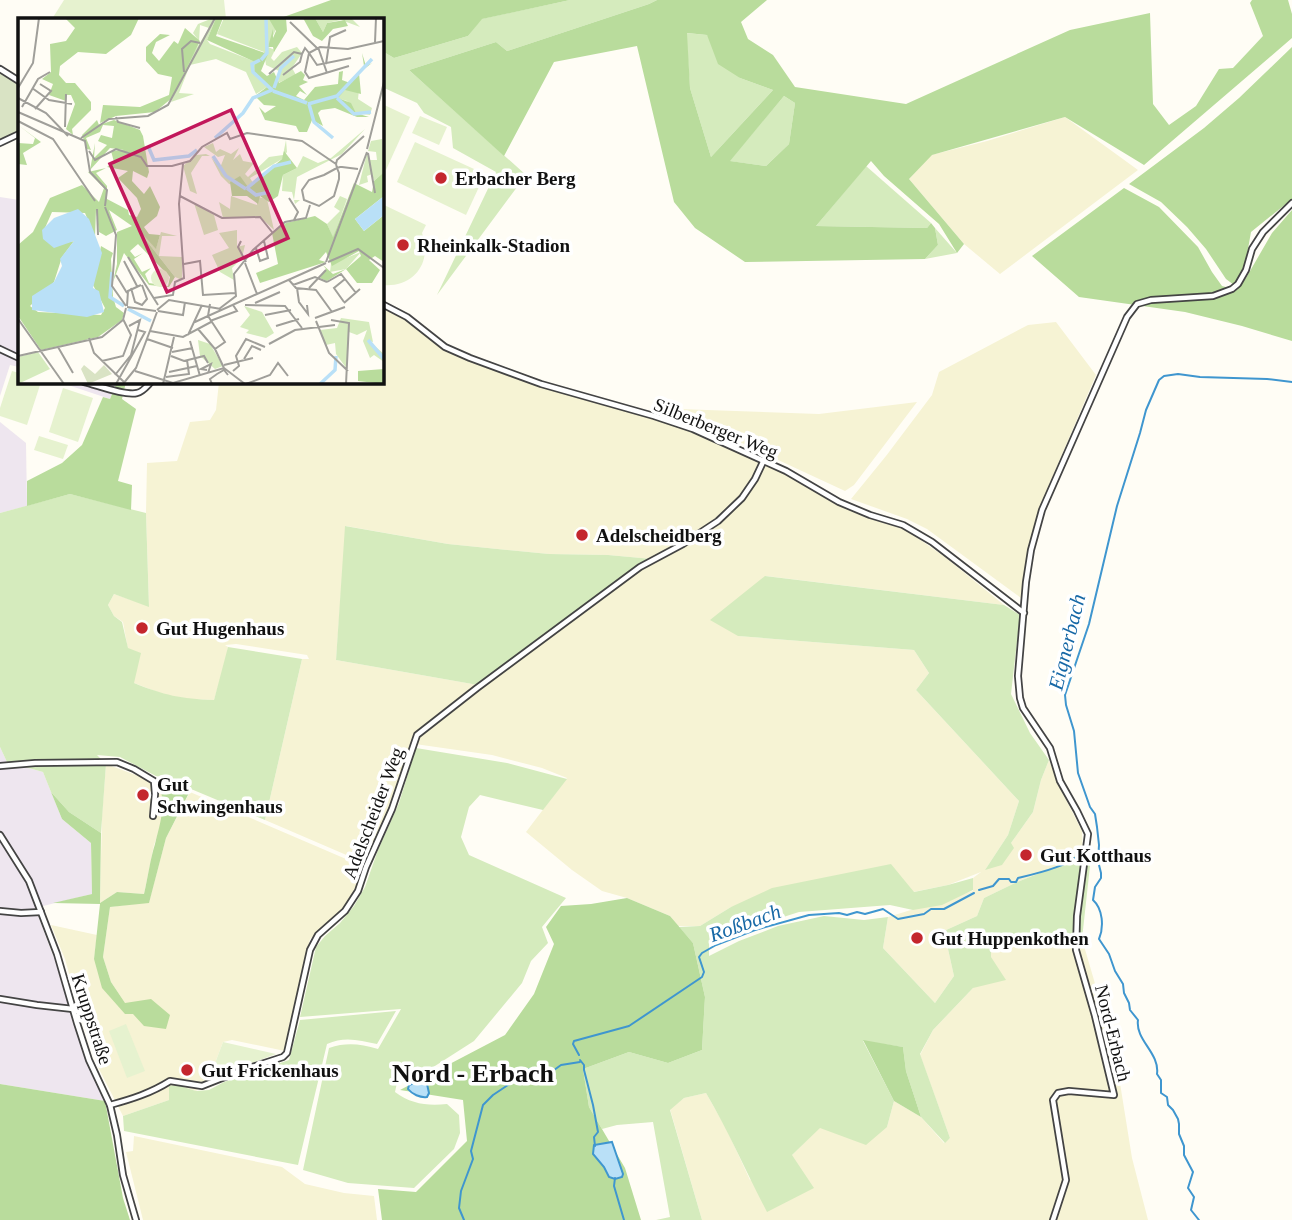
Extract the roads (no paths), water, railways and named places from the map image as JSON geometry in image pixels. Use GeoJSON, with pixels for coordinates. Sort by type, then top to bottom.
{"type":"FeatureCollection","features":[{"type":"Feature","properties":{"kind":"street"},"geometry":{"type":"LineString","coordinates":[[0,69],[18,80]]}},
{"type":"Feature","properties":{"kind":"street"},"geometry":{"type":"LineString","coordinates":[[0,143],[18,134]]}},
{"type":"Feature","properties":{"kind":"street"},"geometry":{"type":"LineString","coordinates":[[1024,613],[1031,550],[1042,510],[1127,317],[1138,304],[1152,300],[1213,296],[1232,289],[1246,271],[1252,249],[1263,232],[1292,203]]}},
{"type":"Feature","properties":{"kind":"street","name":"Silberberger Weg"},"geometry":{"type":"LineString","coordinates":[[383,304],[408,317],[445,347],[470,358],[541,384],[693,429],[786,471],[839,502],[903,526],[932,542],[1024,613]]}},
{"type":"Feature","properties":{"kind":"street"},"geometry":{"type":"LineString","coordinates":[[0,349],[18,358]]}},
{"type":"Feature","properties":{"kind":"street"},"geometry":{"type":"LineString","coordinates":[[88,383],[136,393],[150,383]]}},
{"type":"Feature","properties":{"kind":"street","name":"Adelscheider Weg"},"geometry":{"type":"LineString","coordinates":[[110,1105],[157,1090],[170,1081],[202,1086],[283,1057],[287,1053],[310,950],[318,935],[345,911],[358,891],[392,809],[417,735],[640,567],[718,521],[742,498],[763,462]]}},
{"type":"Feature","properties":{"kind":"street","name":"Nord-Erbach"},"geometry":{"type":"LineString","coordinates":[[1024,613],[1018,676],[1020,698],[1028,717],[1050,748],[1060,781],[1088,834],[1077,916],[1076,950],[1114,1095],[1069,1091],[1058,1093],[1053,1100],[1066,1180],[1053,1220]]}},
{"type":"Feature","properties":{"kind":"street"},"geometry":{"type":"LineString","coordinates":[[0,766],[117,762],[154,781],[153,816]]}},
{"type":"Feature","properties":{"kind":"street","name":"Kruppstraße"},"geometry":{"type":"LineString","coordinates":[[0,835],[29,881],[57,954],[89,1060],[110,1105],[123,1175],[136,1220]]}},
{"type":"Feature","properties":{"kind":"street"},"geometry":{"type":"LineString","coordinates":[[0,911],[21,914],[41,912]]}},
{"type":"Feature","properties":{"kind":"street"},"geometry":{"type":"LineString","coordinates":[[0,999],[73,1009]]}},
{"type":"Feature","properties":{"kind":"water"},"geometry":{"type":"Polygon","coordinates":[[[530,1069],[535,1075],[532,1082],[515,1081],[513,1076],[530,1069]]]}},
{"type":"Feature","properties":{"kind":"water"},"geometry":{"type":"Polygon","coordinates":[[[422,1080],[427,1084],[427,1097],[416,1095],[408,1089],[409,1085],[422,1080]]]}},
{"type":"Feature","properties":{"kind":"water"},"geometry":{"type":"Polygon","coordinates":[[[612,1142],[623,1174],[615,1179],[609,1177],[593,1154],[594,1145],[612,1142]]]}},
{"type":"Feature","properties":{"kind":"waterway","name":"Eignerbach"},"geometry":{"type":"LineString","coordinates":[[1199,1220],[1191,1210],[1194,1197],[1188,1188],[1193,1172],[1184,1155],[1178,1119],[1168,1105],[1167,1097],[1161,1093],[1161,1080],[1157,1074],[1155,1060],[1140,1034],[1138,1020],[1130,1010],[1123,984],[1099,939],[1102,918],[1093,900],[1095,887],[1101,878],[1097,827],[1095,814],[1078,773],[1074,731],[1065,695],[1089,624],[1117,506],[1146,410],[1159,380],[1164,376],[1178,374],[1292,382]]}},
{"type":"Feature","properties":{"kind":"waterway","name":"Roßbach"},"geometry":{"type":"LineString","coordinates":[[979,890],[993,886],[999,879],[1016,882],[1018,878],[1054,868],[1072,860],[1083,849]]}},
{"type":"Feature","properties":{"kind":"waterway","name":"Roßbach"},"geometry":{"type":"LineString","coordinates":[[579,1055],[574,1041],[629,1026],[702,977],[704,972],[699,957],[716,945],[755,930],[809,915],[847,915],[857,912],[865,914],[883,909],[898,919],[924,914],[931,909],[944,909],[974,893]]}},
{"type":"Feature","properties":{"kind":"waterway","name":"Roßbach"},"geometry":{"type":"LineString","coordinates":[[580,1060],[584,1065],[598,1132],[594,1137],[595,1146]]}},
{"type":"Feature","properties":{"kind":"waterway"},"geometry":{"type":"LineString","coordinates":[[533,1078],[543,1078],[561,1065],[580,1062]]}},
{"type":"Feature","properties":{"kind":"waterway"},"geometry":{"type":"LineString","coordinates":[[464,1220],[459,1208],[461,1191],[473,1159],[471,1151],[483,1105],[514,1081]]}},
{"type":"Feature","properties":{"kind":"waterway","name":"Roßbach"},"geometry":{"type":"LineString","coordinates":[[615,1178],[614,1186],[624,1220]]}},
{"type":"Feature","properties":{"kind":"place","name":"Erbacher Berg"},"geometry":{"type":"Point","coordinates":[441,178]}},
{"type":"Feature","properties":{"kind":"place","name":"Rheinkalk-Stadion"},"geometry":{"type":"Point","coordinates":[403,245]}},
{"type":"Feature","properties":{"kind":"place","name":"Adelscheidberg"},"geometry":{"type":"Point","coordinates":[582,535]}},
{"type":"Feature","properties":{"kind":"place","name":"Gut Hugenhaus"},"geometry":{"type":"Point","coordinates":[142,628]}},
{"type":"Feature","properties":{"kind":"place","name":"Gut Schwingenhaus"},"geometry":{"type":"Point","coordinates":[143,795]}},
{"type":"Feature","properties":{"kind":"place","name":"Gut Kotthaus"},"geometry":{"type":"Point","coordinates":[1026,855]}},
{"type":"Feature","properties":{"kind":"place","name":"Gut Huppenkothen"},"geometry":{"type":"Point","coordinates":[917,938]}},
{"type":"Feature","properties":{"kind":"place","name":"Gut Frickenhaus"},"geometry":{"type":"Point","coordinates":[187,1070]}},
{"type":"Feature","properties":{"kind":"district","name":"Nord - Erbach"},"geometry":{"type":"Point","coordinates":[473,1073]}}]}
